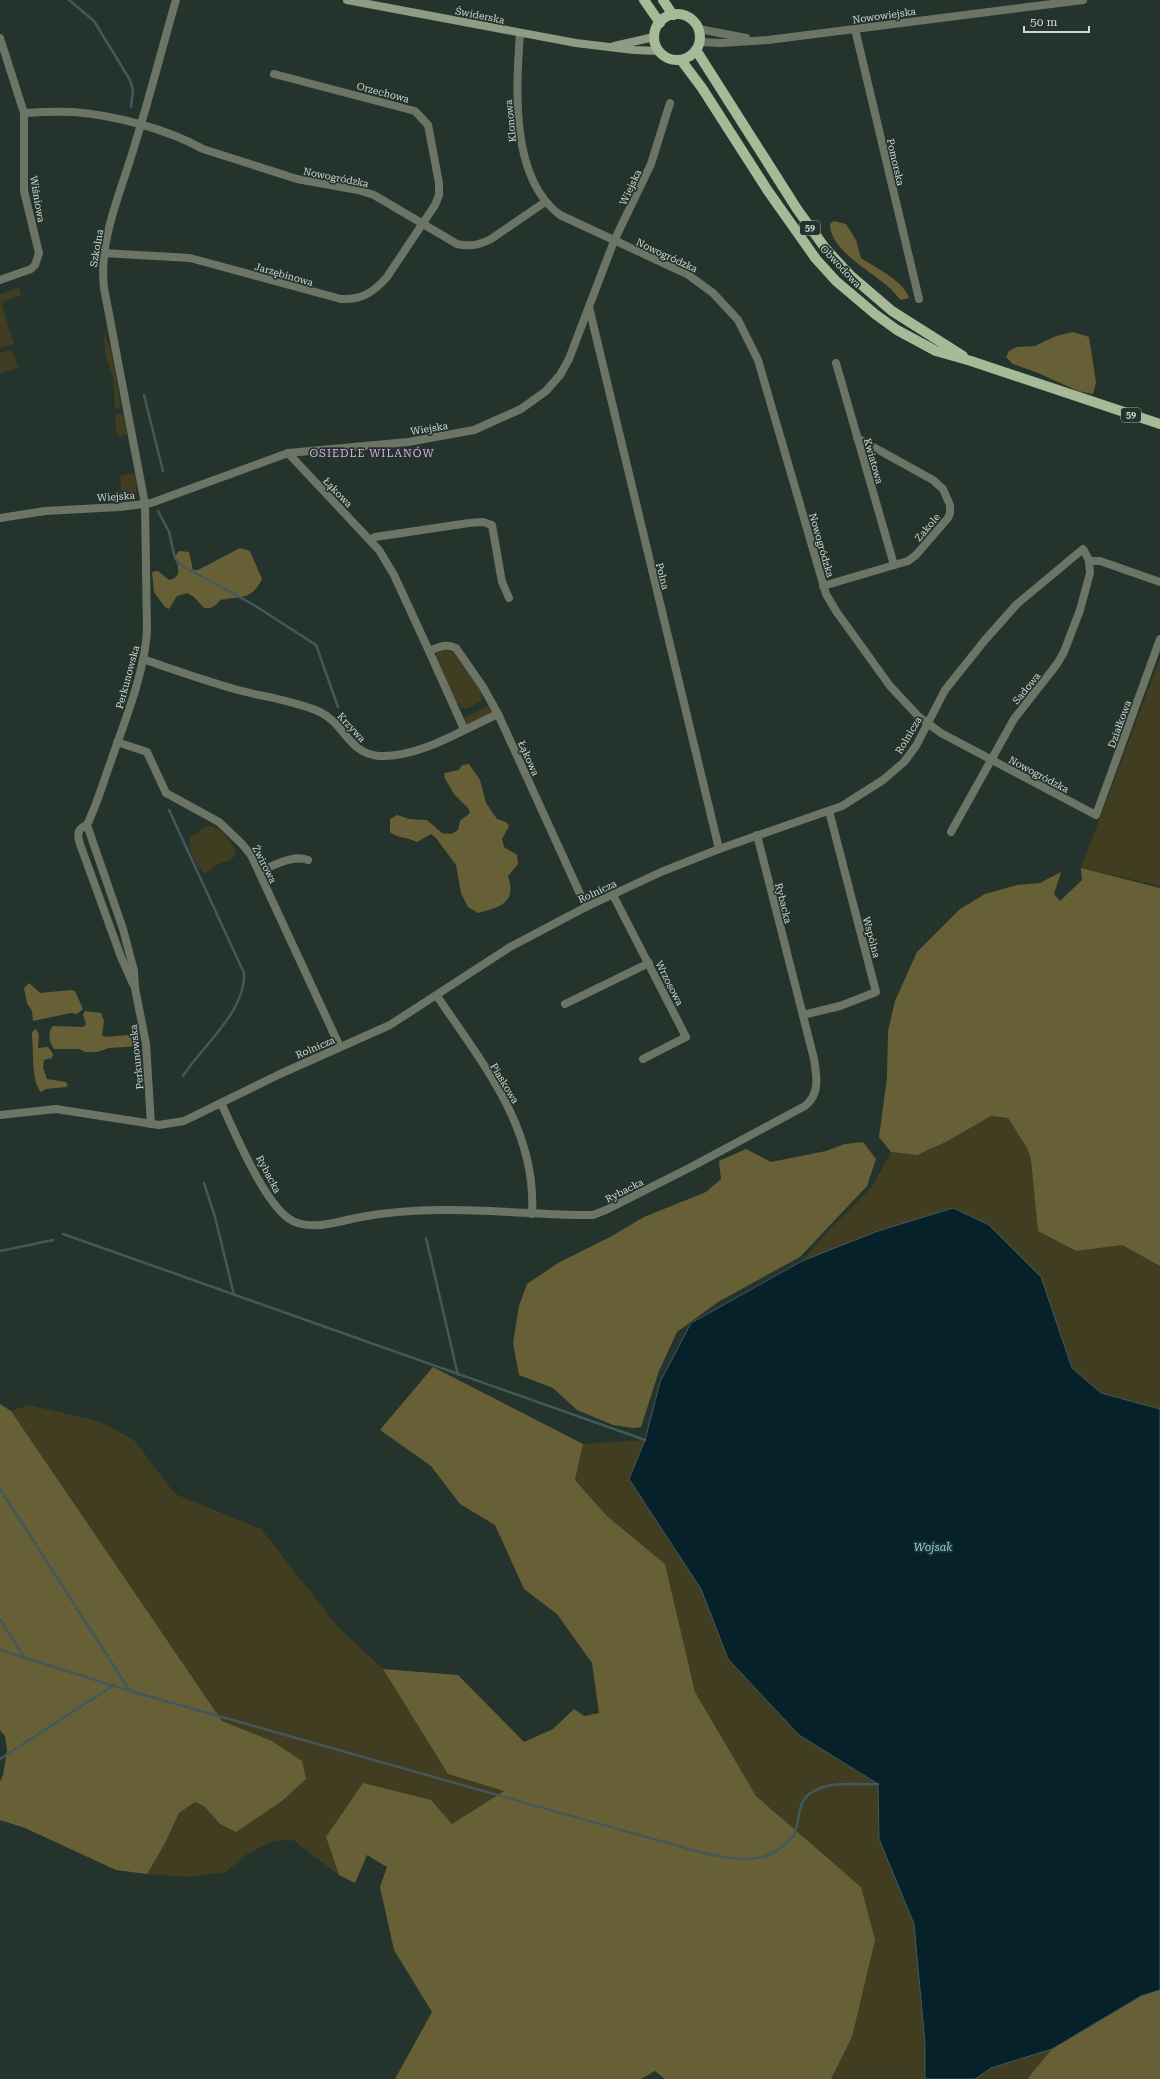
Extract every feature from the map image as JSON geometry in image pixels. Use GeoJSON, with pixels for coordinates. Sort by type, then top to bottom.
{"type":"FeatureCollection","features":[{"type":"Feature","properties":{"kind":"main road"},"geometry":{"type":"LineString","coordinates":[[644,0],[660,23]]}},
{"type":"Feature","properties":{"kind":"main road"},"geometry":{"type":"LineString","coordinates":[[663,0],[673,15]]}},
{"type":"Feature","properties":{"kind":"main road"},"geometry":{"type":"LineString","coordinates":[[698,46],[690,57],[681,60],[668,58],[659,51],[654,37],[660,23],[673,15],[688,17],[695,22],[699,29]]}},
{"type":"Feature","properties":{"kind":"main road","name":"Obwodowa"},"geometry":{"type":"LineString","coordinates":[[699,29],[698,46],[797,209],[825,248],[856,280],[892,311],[971,361]]}},
{"type":"Feature","properties":{"kind":"main road","name":"Obwodowa"},"geometry":{"type":"LineString","coordinates":[[681,60],[713,105],[787,218],[816,259],[836,281],[875,314],[897,330],[936,351],[971,361],[1160,424]]}},
{"type":"Feature","properties":{"kind":"street","name":"Szkolna"},"geometry":{"type":"LineString","coordinates":[[144,504],[102,273],[108,232],[141,125],[176,0]]}},
{"type":"Feature","properties":{"kind":"street","name":"Świderska"},"geometry":{"type":"LineString","coordinates":[[347,0],[576,43],[634,50],[659,51]]}},
{"type":"Feature","properties":{"kind":"street","name":"Nowowiejska"},"geometry":{"type":"LineString","coordinates":[[698,46],[855,29],[1083,0]]}},
{"type":"Feature","properties":{"kind":"street","name":"Nowowiejska"},"geometry":{"type":"LineString","coordinates":[[699,29],[758,40]]}},
{"type":"Feature","properties":{"kind":"street","name":"Pomorska"},"geometry":{"type":"LineString","coordinates":[[855,29],[919,299]]}},
{"type":"Feature","properties":{"kind":"street","name":"Klonowa"},"geometry":{"type":"LineString","coordinates":[[520,33],[517,103],[520,133],[532,179],[545,202]]}},
{"type":"Feature","properties":{"kind":"street","name":"Świderska"},"geometry":{"type":"LineString","coordinates":[[610,47],[654,37]]}},
{"type":"Feature","properties":{"kind":"street","name":"Wiśniowa"},"geometry":{"type":"LineString","coordinates":[[0,38],[24,113],[24,191],[39,253],[35,265],[31,269],[0,280]]}},
{"type":"Feature","properties":{"kind":"street","name":"Orzechowa"},"geometry":{"type":"LineString","coordinates":[[274,74],[415,111],[424,120],[430,135],[440,190],[435,204],[423,223]]}},
{"type":"Feature","properties":{"kind":"street","name":"Wiejska"},"geometry":{"type":"LineString","coordinates":[[0,518],[45,511],[144,504],[288,453],[432,438],[474,430],[505,418],[536,400],[560,375],[569,358],[614,241],[651,164],[670,103]]}},
{"type":"Feature","properties":{"kind":"street","name":"Nowogródzka"},"geometry":{"type":"LineString","coordinates":[[24,113],[74,112],[141,125],[189,141],[203,149],[290,177],[366,192],[384,200],[458,244],[474,246],[491,239],[545,202],[560,215],[614,241],[675,267],[698,281],[730,309],[744,330],[758,360],[823,586],[830,602],[874,664],[905,702],[927,724],[1096,815]]}},
{"type":"Feature","properties":{"kind":"street","name":"Jarzębinowa"},"geometry":{"type":"LineString","coordinates":[[104,253],[190,258],[329,297],[352,299],[371,293],[379,286],[387,277],[423,223]]}},
{"type":"Feature","properties":{"kind":"street","name":"Polna"},"geometry":{"type":"LineString","coordinates":[[589,307],[719,849]]}},
{"type":"Feature","properties":{"kind":"street","name":"Kwiatowa"},"geometry":{"type":"LineString","coordinates":[[836,363],[894,565]]}},
{"type":"Feature","properties":{"kind":"street","name":"Zakole"},"geometry":{"type":"LineString","coordinates":[[823,586],[908,561],[916,555],[948,518],[950,505],[940,485],[857,438]]}},
{"type":"Feature","properties":{"kind":"street","name":"Łąkowa"},"geometry":{"type":"LineString","coordinates":[[288,453],[379,550],[394,575],[464,729]]}},
{"type":"Feature","properties":{"kind":"street","name":"Perkunowska"},"geometry":{"type":"LineString","coordinates":[[144,504],[147,631],[143,659],[118,742],[87,825],[125,935],[134,970],[135,988],[146,1044],[151,1124]]}},
{"type":"Feature","properties":{"kind":"street"},"geometry":{"type":"LineString","coordinates":[[370,540],[384,535],[469,523],[487,522],[492,525],[502,582],[509,598]]}},
{"type":"Feature","properties":{"kind":"street","name":"Rolnicza"},"geometry":{"type":"LineString","coordinates":[[0,1115],[43,1110],[73,1111],[151,1124],[176,1123],[280,1074],[390,1025],[437,996],[510,947],[661,872],[757,835],[829,812],[854,800],[890,775],[908,757],[927,724],[932,711],[949,684],[1017,604],[1083,549]]}},
{"type":"Feature","properties":{"kind":"street","name":"Sadowa"},"geometry":{"type":"LineString","coordinates":[[951,832],[1014,719],[1058,664],[1064,652],[1080,610],[1090,573],[1089,561],[1083,549]]}},
{"type":"Feature","properties":{"kind":"street"},"geometry":{"type":"LineString","coordinates":[[1089,561],[1100,561],[1160,582]]}},
{"type":"Feature","properties":{"kind":"street","name":"Działkowa"},"geometry":{"type":"LineString","coordinates":[[1096,815],[1160,639]]}},
{"type":"Feature","properties":{"kind":"street","name":"Łąkowa"},"geometry":{"type":"LineString","coordinates":[[428,651],[446,645],[456,648],[483,687],[498,714],[586,908]]}},
{"type":"Feature","properties":{"kind":"street","name":"Krzywa"},"geometry":{"type":"LineString","coordinates":[[143,659],[236,689],[316,710],[333,721],[356,748],[371,755],[388,756],[412,752],[498,714]]}},
{"type":"Feature","properties":{"kind":"street","name":"Żwirowa"},"geometry":{"type":"LineString","coordinates":[[118,742],[147,752],[166,793],[219,822],[246,849],[259,871],[340,1048]]}},
{"type":"Feature","properties":{"kind":"street","name":"Wspólna"},"geometry":{"type":"LineString","coordinates":[[803,1015],[840,1006],[876,992],[829,812]]}},
{"type":"Feature","properties":{"kind":"street","name":"Perkunowska"},"geometry":{"type":"LineString","coordinates":[[87,825],[80,828],[78,832],[80,844],[121,958],[135,988]]}},
{"type":"Feature","properties":{"kind":"street","name":"Rybacka"},"geometry":{"type":"LineString","coordinates":[[221,1103],[269,1199],[289,1219],[302,1224],[320,1225],[408,1210],[593,1215],[692,1167],[804,1106],[811,1101],[816,1090],[817,1079],[814,1059],[757,835]]}},
{"type":"Feature","properties":{"kind":"street"},"geometry":{"type":"LineString","coordinates":[[259,871],[294,858],[308,860]]}},
{"type":"Feature","properties":{"kind":"street","name":"Wrzosowa"},"geometry":{"type":"LineString","coordinates":[[613,895],[649,962],[686,1037],[643,1059]]}},
{"type":"Feature","properties":{"kind":"street"},"geometry":{"type":"LineString","coordinates":[[565,1004],[649,962]]}},
{"type":"Feature","properties":{"kind":"street","name":"Piaskowa"},"geometry":{"type":"LineString","coordinates":[[437,996],[506,1100],[527,1154],[532,1182],[532,1214]]}},
{"type":"Feature","properties":{"kind":"shaded area"},"geometry":{"type":"Polygon","coordinates":[[[834,221],[846,224],[856,240],[861,258],[902,286],[909,298],[901,300],[898,298],[883,282],[845,252],[837,243],[832,234],[830,224],[834,221]]]}},
{"type":"Feature","properties":{"kind":"shaded area"},"geometry":{"type":"Polygon","coordinates":[[[19,288],[21,295],[1,302],[14,344],[0,348],[0,294],[19,288]]]}},
{"type":"Feature","properties":{"kind":"shaded area"},"geometry":{"type":"Polygon","coordinates":[[[1073,332],[1089,337],[1096,382],[1093,394],[1078,391],[1038,373],[1013,364],[1006,357],[1009,351],[1017,347],[1035,346],[1056,336],[1073,332]]]}},
{"type":"Feature","properties":{"kind":"shaded area"},"geometry":{"type":"Polygon","coordinates":[[[103,333],[111,350],[121,407],[115,408],[113,377],[106,356],[103,333]]]}},
{"type":"Feature","properties":{"kind":"shaded area"},"geometry":{"type":"Polygon","coordinates":[[[12,350],[18,368],[0,374],[0,353],[12,350]]]}},
{"type":"Feature","properties":{"kind":"shaded area"},"geometry":{"type":"Polygon","coordinates":[[[123,414],[127,435],[117,436],[115,415],[123,414]]]}},
{"type":"Feature","properties":{"kind":"shaded area"},"geometry":{"type":"Polygon","coordinates":[[[131,473],[135,475],[137,497],[131,503],[122,503],[120,476],[131,473]]]}},
{"type":"Feature","properties":{"kind":"shaded area"},"geometry":{"type":"Polygon","coordinates":[[[240,548],[250,551],[262,579],[254,591],[249,594],[220,600],[213,607],[204,608],[194,597],[187,593],[177,596],[169,609],[165,607],[154,592],[152,572],[158,571],[169,580],[174,579],[178,574],[175,556],[179,551],[189,552],[193,570],[198,570],[240,548]]]}},
{"type":"Feature","properties":{"kind":"shaded area"},"geometry":{"type":"Polygon","coordinates":[[[444,650],[456,653],[482,691],[481,701],[468,708],[462,708],[456,702],[435,656],[437,652],[444,650]]]}},
{"type":"Feature","properties":{"kind":"shaded area"},"geometry":{"type":"Polygon","coordinates":[[[1160,658],[1160,886],[1081,868],[1160,658]]]}},
{"type":"Feature","properties":{"kind":"shaded area"},"geometry":{"type":"Polygon","coordinates":[[[486,706],[490,706],[493,712],[468,724],[464,722],[464,718],[486,706]]]}},
{"type":"Feature","properties":{"kind":"shaded area"},"geometry":{"type":"Polygon","coordinates":[[[469,764],[480,780],[486,803],[497,819],[506,822],[509,826],[502,839],[504,847],[517,855],[518,864],[508,876],[510,892],[505,902],[500,906],[478,913],[468,907],[461,893],[456,865],[436,838],[431,834],[417,842],[390,832],[390,819],[397,815],[409,819],[427,820],[442,833],[451,834],[458,830],[460,821],[470,813],[468,808],[454,794],[444,777],[445,773],[459,770],[462,765],[469,764]]]}},
{"type":"Feature","properties":{"kind":"shaded area"},"geometry":{"type":"Polygon","coordinates":[[[207,826],[216,828],[220,831],[236,850],[232,859],[216,865],[204,873],[193,857],[190,847],[190,838],[207,826]]]}},
{"type":"Feature","properties":{"kind":"shaded area"},"geometry":{"type":"Polygon","coordinates":[[[1081,868],[1160,888],[1160,1266],[1122,1245],[1076,1251],[1038,1231],[1031,1160],[1027,1148],[1008,1118],[991,1116],[946,1142],[917,1155],[891,1152],[879,1137],[887,1078],[888,1031],[895,1001],[917,952],[960,909],[985,894],[1017,885],[1040,883],[1061,872],[1054,894],[1060,901],[1082,880],[1081,868]]]}},
{"type":"Feature","properties":{"kind":"shaded area"},"geometry":{"type":"Polygon","coordinates":[[[29,983],[40,993],[71,990],[75,991],[83,1009],[77,1014],[71,1013],[33,1021],[32,1011],[27,1003],[24,988],[29,983]]]}},
{"type":"Feature","properties":{"kind":"shaded area"},"geometry":{"type":"Polygon","coordinates":[[[85,1011],[101,1013],[104,1021],[102,1035],[105,1037],[129,1035],[138,1037],[140,1040],[140,1046],[109,1048],[97,1052],[85,1052],[79,1049],[54,1049],[49,1038],[53,1026],[83,1027],[86,1024],[83,1015],[85,1011]]]}},
{"type":"Feature","properties":{"kind":"shaded area"},"geometry":{"type":"Polygon","coordinates":[[[36,1029],[39,1034],[38,1048],[48,1047],[53,1054],[52,1058],[44,1060],[43,1067],[47,1079],[66,1082],[68,1085],[66,1087],[46,1089],[41,1092],[38,1087],[34,1074],[32,1037],[32,1032],[36,1029]]]}},
{"type":"Feature","properties":{"kind":"shaded area"},"geometry":{"type":"Polygon","coordinates":[[[991,1116],[1008,1118],[1027,1148],[1031,1160],[1039,1231],[1076,1251],[1122,1245],[1160,1266],[1160,1409],[1101,1393],[1072,1368],[1041,1277],[989,1225],[953,1208],[878,1231],[802,1261],[829,1230],[872,1187],[891,1152],[917,1155],[946,1142],[991,1116]]]}},
{"type":"Feature","properties":{"kind":"shaded area"},"geometry":{"type":"Polygon","coordinates":[[[863,1142],[876,1159],[867,1186],[800,1257],[718,1302],[677,1332],[659,1371],[641,1427],[633,1428],[613,1425],[577,1410],[553,1388],[519,1375],[513,1343],[519,1306],[527,1284],[558,1263],[610,1237],[644,1217],[706,1192],[721,1179],[719,1161],[746,1149],[771,1162],[826,1151],[845,1144],[863,1142]]]}},
{"type":"Feature","properties":{"kind":"shaded area"},"geometry":{"type":"Polygon","coordinates":[[[433,1367],[583,1444],[575,1480],[607,1516],[665,1564],[695,1692],[756,1796],[861,1887],[875,1940],[852,2037],[831,2079],[665,2079],[655,2071],[641,2079],[395,2079],[432,2012],[394,1950],[380,1887],[387,1867],[367,1855],[355,1883],[339,1875],[326,1837],[363,1783],[431,1800],[452,1824],[504,1791],[448,1774],[383,1669],[458,1675],[524,1742],[553,1729],[574,1709],[584,1716],[599,1713],[592,1663],[557,1614],[524,1589],[495,1525],[460,1504],[431,1466],[380,1430],[433,1367]]]}},
{"type":"Feature","properties":{"kind":"shaded area"},"geometry":{"type":"Polygon","coordinates":[[[0,1404],[11,1411],[222,1721],[272,1741],[302,1761],[306,1779],[282,1801],[236,1832],[220,1824],[204,1806],[195,1802],[179,1813],[164,1845],[147,1874],[116,1870],[25,1828],[0,1820],[0,1782],[3,1775],[7,1750],[5,1736],[0,1730],[0,1404]]]}},
{"type":"Feature","properties":{"kind":"shaded area"},"geometry":{"type":"Polygon","coordinates":[[[29,1405],[98,1421],[134,1440],[175,1494],[261,1529],[339,1628],[383,1669],[448,1774],[504,1791],[452,1824],[431,1800],[326,1837],[339,1875],[293,1840],[273,1841],[246,1855],[226,1872],[190,1877],[147,1874],[179,1813],[195,1802],[204,1806],[220,1824],[272,1741],[222,1721],[11,1411],[29,1405]]]}},
{"type":"Feature","properties":{"kind":"shaded area"},"geometry":{"type":"Polygon","coordinates":[[[645,1440],[629,1479],[701,1589],[728,1659],[799,1735],[878,1784],[879,1839],[914,1924],[925,2043],[925,2079],[831,2079],[852,2037],[861,1887],[756,1796],[695,1692],[665,1564],[607,1516],[575,1480],[583,1444],[645,1440]]]}},
{"type":"Feature","properties":{"kind":"shaded area"},"geometry":{"type":"Polygon","coordinates":[[[1160,1990],[1160,2079],[1027,2079],[1052,2049],[1141,1996],[1160,1990]]]}},
{"type":"Feature","properties":{"kind":"shaded area"},"geometry":{"type":"Polygon","coordinates":[[[1052,2049],[1027,2079],[975,2079],[991,2068],[1052,2049]]]}},
{"type":"Feature","properties":{"kind":"water","name":"Wojsak"},"geometry":{"type":"Polygon","coordinates":[[[953,1208],[989,1225],[1041,1277],[1072,1368],[1101,1393],[1160,1409],[1160,1990],[1141,1996],[1052,2049],[991,2068],[975,2079],[925,2079],[925,2043],[914,1924],[879,1839],[878,1784],[799,1735],[728,1659],[701,1589],[629,1479],[645,1440],[660,1382],[691,1323],[802,1261],[878,1231],[953,1208]]]}},
{"type":"Feature","properties":{"kind":"waterway"},"geometry":{"type":"LineString","coordinates":[[69,0],[94,21],[130,80],[133,90],[131,107]]}},
{"type":"Feature","properties":{"kind":"waterway"},"geometry":{"type":"LineString","coordinates":[[144,395],[163,471]]}},
{"type":"Feature","properties":{"kind":"waterway"},"geometry":{"type":"LineString","coordinates":[[158,511],[169,532],[175,558],[179,564],[254,605],[316,645],[338,707]]}},
{"type":"Feature","properties":{"kind":"waterway"},"geometry":{"type":"LineString","coordinates":[[169,810],[244,973],[243,987],[231,1014],[183,1076]]}},
{"type":"Feature","properties":{"kind":"waterway"},"geometry":{"type":"LineString","coordinates":[[204,1183],[215,1217],[234,1295]]}},
{"type":"Feature","properties":{"kind":"waterway"},"geometry":{"type":"LineString","coordinates":[[63,1234],[645,1440]]}},
{"type":"Feature","properties":{"kind":"waterway"},"geometry":{"type":"LineString","coordinates":[[426,1238],[458,1375]]}},
{"type":"Feature","properties":{"kind":"waterway"},"geometry":{"type":"LineString","coordinates":[[0,1251],[53,1240]]}},
{"type":"Feature","properties":{"kind":"waterway"},"geometry":{"type":"LineString","coordinates":[[0,1489],[130,1691]]}},
{"type":"Feature","properties":{"kind":"waterway"},"geometry":{"type":"LineString","coordinates":[[0,1619],[24,1657]]}},
{"type":"Feature","properties":{"kind":"waterway"},"geometry":{"type":"LineString","coordinates":[[0,1650],[130,1691],[721,1857],[753,1859],[774,1853],[794,1835],[802,1803],[810,1793],[818,1789],[839,1784],[878,1784]]}},
{"type":"Feature","properties":{"kind":"waterway"},"geometry":{"type":"LineString","coordinates":[[0,1759],[114,1685]]}},
{"type":"Feature","properties":{"kind":"district","name":"OSIEDLE WILANÓW"},"geometry":{"type":"Point","coordinates":[372,453]}}]}
